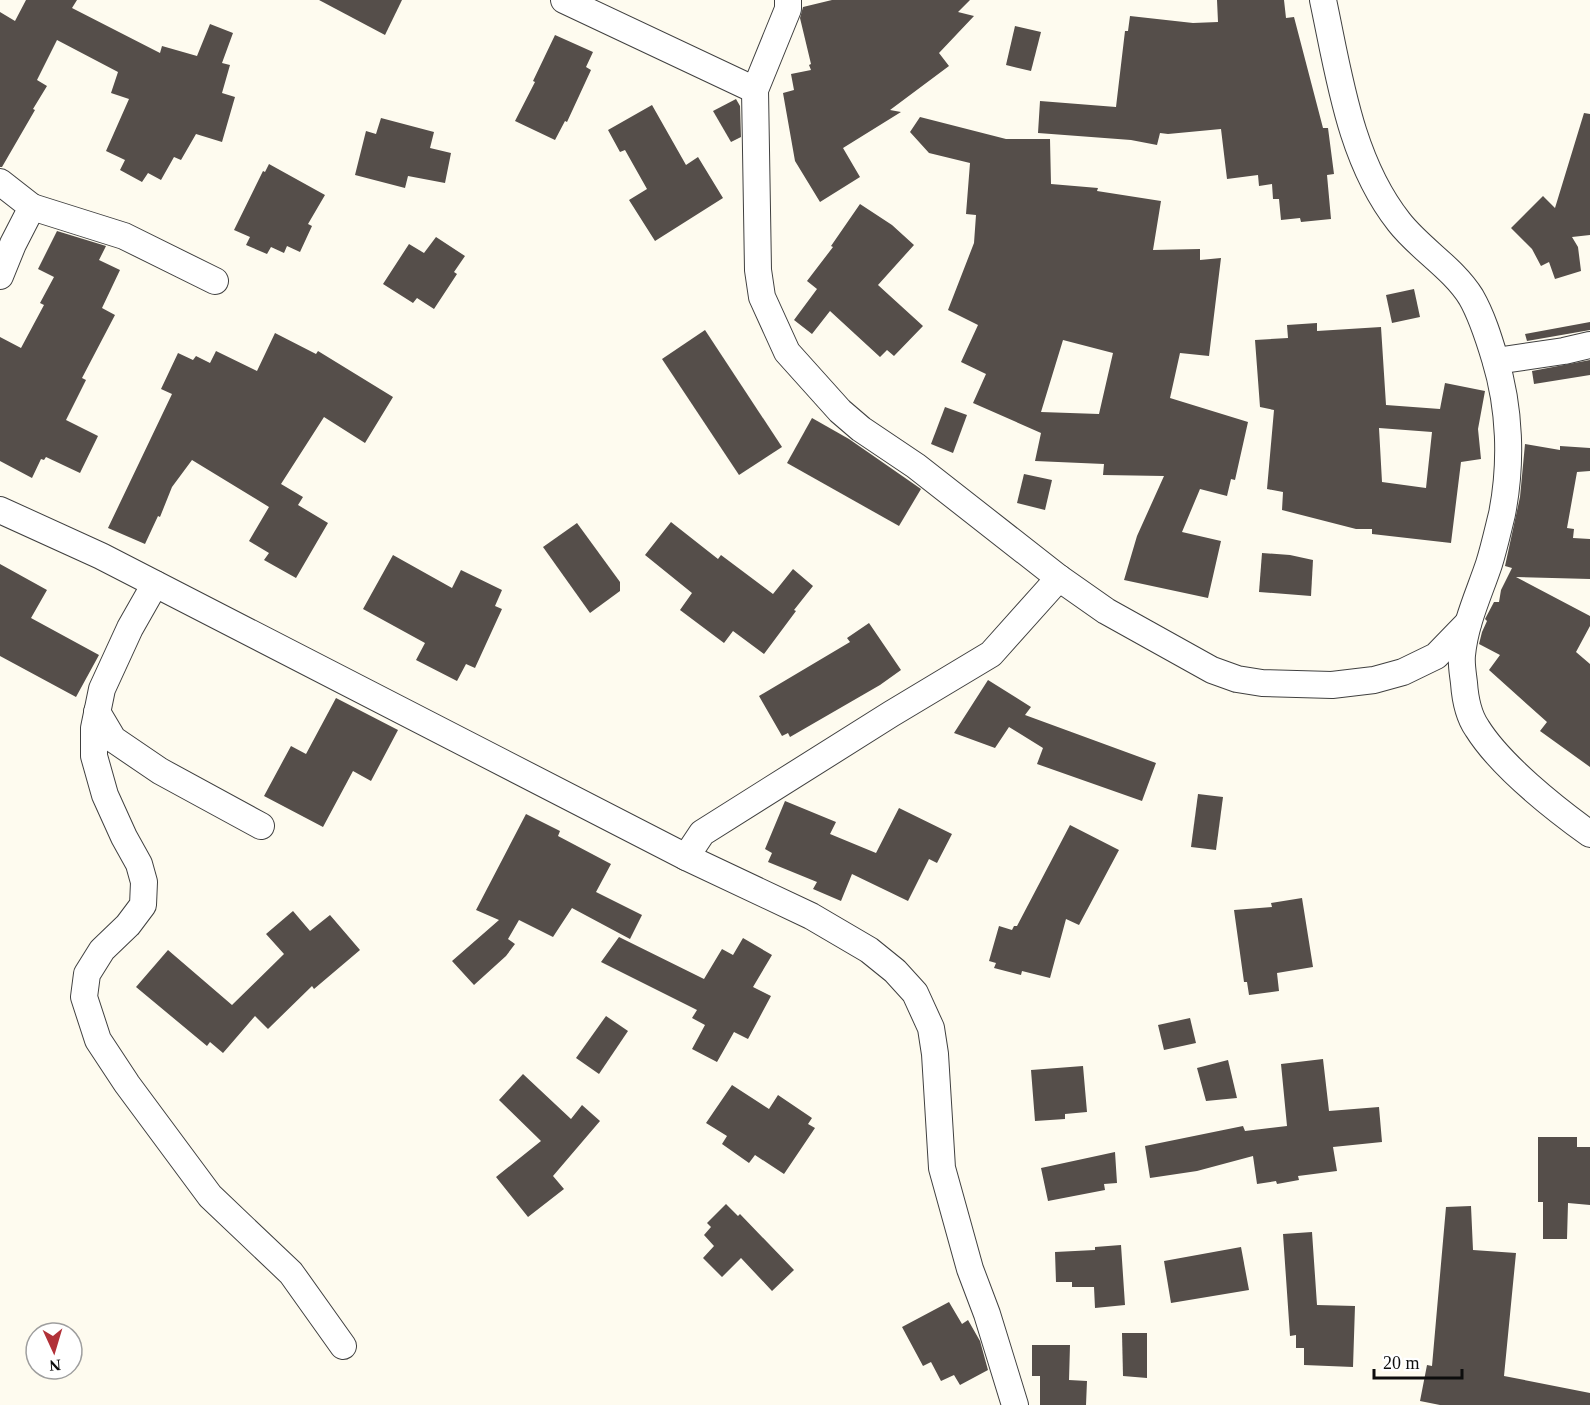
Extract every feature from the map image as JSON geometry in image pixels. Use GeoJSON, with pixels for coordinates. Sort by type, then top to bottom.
{"type":"FeatureCollection","features":[{"type":"Feature","properties":{"kind":"street"},"geometry":{"type":"LineString","coordinates":[[564,0],[755,90]]}},
{"type":"Feature","properties":{"kind":"street"},"geometry":{"type":"LineString","coordinates":[[788,0],[788,9],[755,90],[758,270],[762,297],[787,352],[840,411],[861,429],[916,466],[1059,578],[1106,611],[1212,670],[1237,679],[1262,683],[1332,685],[1374,680],[1403,672],[1436,656],[1468,623]]}},
{"type":"Feature","properties":{"kind":"street"},"geometry":{"type":"LineString","coordinates":[[1323,0],[1340,78],[1358,144],[1375,184],[1399,222],[1451,273],[1470,296],[1479,313],[1496,361],[1506,414],[1507,466],[1502,512],[1490,561],[1468,623],[1462,656],[1465,697],[1475,726],[1504,762],[1590,834]]}},
{"type":"Feature","properties":{"kind":"street"},"geometry":{"type":"LineString","coordinates":[[0,182],[32,207],[124,236],[215,281]]}},
{"type":"Feature","properties":{"kind":"street"},"geometry":{"type":"LineString","coordinates":[[0,276],[32,207]]}},
{"type":"Feature","properties":{"kind":"street"},"geometry":{"type":"LineString","coordinates":[[1496,361],[1590,345]]}},
{"type":"Feature","properties":{"kind":"street"},"geometry":{"type":"LineString","coordinates":[[0,510],[101,556],[686,857],[811,916],[869,950],[895,971],[915,993],[931,1028],[942,1168],[970,1269],[987,1314],[1015,1405]]}},
{"type":"Feature","properties":{"kind":"street"},"geometry":{"type":"LineString","coordinates":[[686,857],[702,833],[991,654],[1059,578]]}},
{"type":"Feature","properties":{"kind":"street"},"geometry":{"type":"LineString","coordinates":[[155,584],[130,628],[106,679],[94,728],[94,756],[102,786],[124,837],[139,864],[144,882],[142,904],[128,925],[102,950],[87,974],[84,997],[98,1040],[127,1084],[210,1196],[291,1272],[343,1346]]}},
{"type":"Feature","properties":{"kind":"street"},"geometry":{"type":"LineString","coordinates":[[97,712],[113,739],[160,771],[261,826]]}},
{"type":"Feature","properties":{"kind":"building"},"geometry":{"type":"Polygon","coordinates":[[[26,0],[77,0],[72,8],[160,53],[162,46],[197,56],[210,24],[233,33],[222,63],[230,65],[222,93],[235,97],[222,142],[196,134],[181,160],[174,157],[161,180],[148,173],[142,182],[120,170],[125,160],[106,151],[129,99],[111,93],[118,72],[57,40],[37,80],[47,86],[0,167],[0,12],[15,21],[26,0]]]}},
{"type":"Feature","properties":{"kind":"building"},"geometry":{"type":"Polygon","coordinates":[[[319,0],[402,0],[385,35],[319,0]]]}},
{"type":"Feature","properties":{"kind":"building"},"geometry":{"type":"Polygon","coordinates":[[[832,0],[970,0],[958,12],[974,16],[939,53],[949,66],[890,110],[901,112],[843,148],[860,177],[820,202],[795,161],[783,93],[794,90],[791,74],[811,70],[800,18],[803,7],[832,0]]]}},
{"type":"Feature","properties":{"kind":"building"},"geometry":{"type":"Polygon","coordinates":[[[1217,0],[1284,0],[1286,18],[1294,17],[1323,128],[1328,128],[1334,174],[1327,175],[1331,219],[1301,222],[1300,218],[1281,220],[1279,199],[1273,199],[1272,184],[1259,186],[1258,175],[1227,179],[1221,129],[1160,133],[1157,145],[1131,140],[1038,133],[1040,101],[1116,107],[1125,31],[1128,31],[1130,16],[1193,23],[1218,22],[1217,0]]]}},
{"type":"Feature","properties":{"kind":"building"},"geometry":{"type":"Polygon","coordinates":[[[1015,26],[1041,32],[1031,71],[1006,65],[1015,26]]]}},
{"type":"Feature","properties":{"kind":"building"},"geometry":{"type":"Polygon","coordinates":[[[555,35],[593,52],[586,67],[591,70],[567,122],[565,121],[555,140],[515,121],[555,35]]]}},
{"type":"Feature","properties":{"kind":"building"},"geometry":{"type":"Polygon","coordinates":[[[736,99],[740,106],[741,137],[731,142],[713,111],[736,99]]]}},
{"type":"Feature","properties":{"kind":"building"},"geometry":{"type":"Polygon","coordinates":[[[652,105],[686,165],[698,157],[723,198],[655,241],[629,200],[647,189],[625,150],[620,152],[608,130],[652,105]]]}},
{"type":"Feature","properties":{"kind":"building"},"geometry":{"type":"Polygon","coordinates":[[[1584,113],[1590,114],[1590,235],[1572,237],[1578,247],[1581,271],[1555,279],[1549,262],[1541,266],[1532,249],[1511,228],[1543,196],[1555,208],[1584,113]]]}},
{"type":"Feature","properties":{"kind":"building"},"geometry":{"type":"Polygon","coordinates":[[[920,117],[1006,139],[1050,139],[1051,184],[1098,188],[1097,191],[1161,201],[1153,250],[1200,249],[1200,260],[1221,258],[1209,356],[1180,353],[1170,398],[1248,422],[1235,480],[1231,479],[1227,496],[1200,489],[1182,532],[1221,541],[1208,598],[1124,580],[1137,536],[1164,476],[1103,475],[1104,464],[1035,461],[1041,433],[973,403],[986,374],[961,362],[978,325],[948,310],[974,243],[976,215],[966,214],[970,163],[929,153],[910,132],[920,117]],[[1063,340],[1041,412],[1099,414],[1113,353],[1063,340]]]}},
{"type":"Feature","properties":{"kind":"building"},"geometry":{"type":"Polygon","coordinates":[[[381,118],[434,132],[430,148],[451,153],[445,183],[408,176],[405,188],[355,175],[366,131],[376,134],[381,118]]]}},
{"type":"Feature","properties":{"kind":"building"},"geometry":{"type":"Polygon","coordinates":[[[269,164],[325,195],[308,224],[312,226],[300,252],[287,246],[284,253],[271,247],[267,254],[246,245],[250,237],[234,230],[263,171],[265,172],[269,164]]]}},
{"type":"Feature","properties":{"kind":"building"},"geometry":{"type":"Polygon","coordinates":[[[860,204],[892,225],[914,245],[878,285],[923,326],[894,356],[887,350],[880,357],[830,311],[812,334],[794,320],[817,289],[807,281],[833,247],[831,246],[860,204]]]}},
{"type":"Feature","properties":{"kind":"building"},"geometry":{"type":"Polygon","coordinates":[[[57,231],[106,246],[99,260],[120,270],[102,308],[115,315],[82,378],[86,380],[66,420],[98,436],[80,473],[46,457],[44,460],[41,459],[32,478],[0,461],[0,337],[21,348],[44,305],[40,303],[54,277],[38,269],[57,231]]]}},
{"type":"Feature","properties":{"kind":"building"},"geometry":{"type":"Polygon","coordinates":[[[436,237],[465,256],[454,272],[457,274],[434,309],[417,298],[413,303],[383,284],[409,244],[424,253],[436,237]]]}},
{"type":"Feature","properties":{"kind":"building"},"geometry":{"type":"Polygon","coordinates":[[[1414,289],[1420,317],[1392,323],[1386,295],[1414,289]]]}},
{"type":"Feature","properties":{"kind":"building"},"geometry":{"type":"Polygon","coordinates":[[[1590,322],[1590,330],[1527,341],[1525,334],[1590,322]]]}},
{"type":"Feature","properties":{"kind":"building"},"geometry":{"type":"Polygon","coordinates":[[[1317,323],[1317,331],[1381,327],[1386,405],[1440,409],[1445,383],[1485,391],[1478,429],[1481,459],[1461,462],[1451,543],[1372,534],[1372,529],[1356,529],[1282,510],[1283,492],[1267,489],[1274,410],[1260,407],[1255,340],[1288,338],[1287,325],[1317,323]],[[1379,428],[1382,482],[1426,488],[1432,432],[1379,428]]]}},
{"type":"Feature","properties":{"kind":"building"},"geometry":{"type":"Polygon","coordinates":[[[705,330],[782,447],[739,475],[662,359],[705,330]]]}},
{"type":"Feature","properties":{"kind":"building"},"geometry":{"type":"Polygon","coordinates":[[[275,333],[316,354],[318,351],[393,397],[365,443],[324,417],[281,484],[303,497],[298,505],[328,523],[296,578],[264,560],[269,553],[249,541],[269,507],[192,460],[172,487],[160,517],[158,516],[145,544],[108,528],[172,394],[161,389],[178,353],[193,360],[196,356],[210,363],[216,351],[257,371],[275,333]]]}},
{"type":"Feature","properties":{"kind":"building"},"geometry":{"type":"Polygon","coordinates":[[[1590,360],[1590,375],[1534,384],[1532,371],[1590,360]]]}},
{"type":"Feature","properties":{"kind":"building"},"geometry":{"type":"Polygon","coordinates":[[[945,407],[967,415],[953,453],[931,444],[945,407]]]}},
{"type":"Feature","properties":{"kind":"building"},"geometry":{"type":"Polygon","coordinates":[[[812,418],[849,439],[921,489],[899,526],[787,463],[812,418]]]}},
{"type":"Feature","properties":{"kind":"building"},"geometry":{"type":"Polygon","coordinates":[[[1525,444],[1560,450],[1560,446],[1590,448],[1590,471],[1577,472],[1567,528],[1574,529],[1573,538],[1590,539],[1590,579],[1516,577],[1590,616],[1590,626],[1576,652],[1590,664],[1590,767],[1540,731],[1547,722],[1489,670],[1500,655],[1479,644],[1487,621],[1485,619],[1494,602],[1499,602],[1501,590],[1512,568],[1505,566],[1520,497],[1525,444]]]}},
{"type":"Feature","properties":{"kind":"building"},"geometry":{"type":"Polygon","coordinates":[[[1024,474],[1052,480],[1045,510],[1017,503],[1024,474]]]}},
{"type":"Feature","properties":{"kind":"building"},"geometry":{"type":"Polygon","coordinates":[[[671,522],[718,559],[721,555],[773,594],[793,569],[813,586],[764,654],[733,631],[724,643],[680,610],[692,593],[645,555],[671,522]]]}},
{"type":"Feature","properties":{"kind":"building"},"geometry":{"type":"Polygon","coordinates":[[[577,523],[620,582],[620,591],[590,613],[543,547],[577,523]]]}},
{"type":"Feature","properties":{"kind":"building"},"geometry":{"type":"Polygon","coordinates":[[[1262,553],[1290,555],[1313,560],[1311,596],[1259,592],[1262,553]]]}},
{"type":"Feature","properties":{"kind":"building"},"geometry":{"type":"Polygon","coordinates":[[[393,555],[452,588],[461,570],[502,590],[495,606],[502,609],[475,668],[466,664],[457,681],[416,660],[425,643],[363,609],[393,555]]]}},
{"type":"Feature","properties":{"kind":"building"},"geometry":{"type":"Polygon","coordinates":[[[0,564],[47,590],[31,618],[99,655],[76,697],[0,656],[0,564]]]}},
{"type":"Feature","properties":{"kind":"building"},"geometry":{"type":"Polygon","coordinates":[[[869,623],[901,670],[880,685],[790,737],[788,733],[782,736],[759,696],[850,642],[847,638],[869,623]]]}},
{"type":"Feature","properties":{"kind":"building"},"geometry":{"type":"Polygon","coordinates":[[[988,680],[1031,707],[1025,715],[1156,763],[1142,801],[1037,764],[1043,748],[1009,727],[995,748],[954,733],[988,680]]]}},
{"type":"Feature","properties":{"kind":"building"},"geometry":{"type":"Polygon","coordinates":[[[336,698],[398,730],[371,781],[353,771],[323,827],[264,796],[291,746],[306,754],[336,698]]]}},
{"type":"Feature","properties":{"kind":"building"},"geometry":{"type":"Polygon","coordinates":[[[1198,794],[1223,797],[1216,850],[1191,847],[1198,794]]]}},
{"type":"Feature","properties":{"kind":"building"},"geometry":{"type":"Polygon","coordinates":[[[785,801],[836,822],[830,834],[876,853],[899,808],[952,834],[937,863],[929,859],[908,901],[852,874],[841,901],[813,889],[817,882],[768,862],[772,853],[765,849],[785,801]]]}},
{"type":"Feature","properties":{"kind":"building"},"geometry":{"type":"Polygon","coordinates":[[[526,814],[560,831],[558,836],[611,864],[596,892],[642,915],[630,939],[572,908],[553,937],[519,920],[508,939],[515,944],[506,956],[474,985],[452,961],[499,920],[476,910],[526,814]]]}},
{"type":"Feature","properties":{"kind":"building"},"geometry":{"type":"Polygon","coordinates":[[[1070,825],[1119,850],[1079,925],[1066,919],[1050,978],[1022,971],[1021,975],[994,968],[996,963],[989,961],[999,926],[1012,930],[1014,926],[1017,926],[1070,825]]]}},
{"type":"Feature","properties":{"kind":"building"},"geometry":{"type":"Polygon","coordinates":[[[1302,898],[1313,967],[1277,973],[1279,991],[1249,995],[1247,982],[1244,982],[1234,910],[1272,907],[1271,903],[1302,898]]]}},
{"type":"Feature","properties":{"kind":"building"},"geometry":{"type":"Polygon","coordinates":[[[293,911],[310,931],[330,915],[360,950],[314,989],[312,986],[268,1029],[255,1016],[223,1053],[210,1042],[207,1046],[136,987],[168,950],[232,1005],[284,954],[266,934],[293,911]]]}},
{"type":"Feature","properties":{"kind":"building"},"geometry":{"type":"Polygon","coordinates":[[[619,937],[704,979],[722,949],[733,955],[743,938],[772,955],[753,987],[771,996],[748,1039],[734,1032],[717,1062],[692,1049],[705,1025],[692,1018],[697,1010],[601,962],[619,937]]]}},
{"type":"Feature","properties":{"kind":"building"},"geometry":{"type":"Polygon","coordinates":[[[606,1016],[628,1031],[599,1074],[576,1058],[606,1016]]]}},
{"type":"Feature","properties":{"kind":"building"},"geometry":{"type":"Polygon","coordinates":[[[1190,1018],[1196,1043],[1164,1050],[1158,1025],[1190,1018]]]}},
{"type":"Feature","properties":{"kind":"building"},"geometry":{"type":"Polygon","coordinates":[[[1323,1059],[1329,1111],[1379,1107],[1382,1142],[1333,1147],[1337,1171],[1298,1176],[1299,1180],[1277,1184],[1276,1181],[1257,1184],[1253,1156],[1197,1171],[1150,1178],[1145,1146],[1243,1126],[1245,1131],[1287,1126],[1281,1064],[1323,1059]]]}},
{"type":"Feature","properties":{"kind":"building"},"geometry":{"type":"Polygon","coordinates":[[[1228,1060],[1237,1098],[1206,1101],[1197,1068],[1228,1060]]]}},
{"type":"Feature","properties":{"kind":"building"},"geometry":{"type":"Polygon","coordinates":[[[1083,1066],[1087,1112],[1065,1114],[1065,1119],[1035,1121],[1031,1070],[1083,1066]]]}},
{"type":"Feature","properties":{"kind":"building"},"geometry":{"type":"Polygon","coordinates":[[[523,1074],[571,1119],[582,1105],[600,1121],[553,1176],[564,1189],[528,1217],[496,1177],[541,1141],[499,1100],[523,1074]]]}},
{"type":"Feature","properties":{"kind":"building"},"geometry":{"type":"Polygon","coordinates":[[[732,1085],[769,1109],[778,1095],[812,1118],[808,1124],[815,1128],[784,1174],[755,1155],[749,1163],[722,1144],[727,1136],[706,1123],[732,1085]]]}},
{"type":"Feature","properties":{"kind":"building"},"geometry":{"type":"Polygon","coordinates":[[[1538,1137],[1577,1137],[1577,1147],[1590,1147],[1590,1205],[1568,1203],[1567,1239],[1543,1239],[1543,1202],[1538,1202],[1538,1137]]]}},
{"type":"Feature","properties":{"kind":"building"},"geometry":{"type":"Polygon","coordinates":[[[1115,1152],[1117,1183],[1104,1184],[1105,1190],[1048,1201],[1041,1168],[1115,1152]]]}},
{"type":"Feature","properties":{"kind":"building"},"geometry":{"type":"Polygon","coordinates":[[[726,1204],[738,1216],[740,1214],[794,1270],[772,1291],[741,1258],[722,1277],[703,1258],[714,1246],[704,1235],[711,1227],[707,1223],[726,1204]]]}},
{"type":"Feature","properties":{"kind":"building"},"geometry":{"type":"Polygon","coordinates":[[[1471,1206],[1473,1250],[1516,1253],[1504,1376],[1590,1393],[1590,1405],[1440,1405],[1420,1401],[1427,1365],[1432,1366],[1446,1207],[1471,1206]]]}},
{"type":"Feature","properties":{"kind":"building"},"geometry":{"type":"Polygon","coordinates":[[[1312,1232],[1317,1305],[1355,1306],[1353,1367],[1304,1365],[1304,1348],[1296,1348],[1296,1335],[1290,1336],[1283,1234],[1312,1232]]]}},
{"type":"Feature","properties":{"kind":"building"},"geometry":{"type":"Polygon","coordinates":[[[1121,1245],[1125,1305],[1095,1308],[1094,1287],[1072,1287],[1072,1282],[1056,1282],[1055,1252],[1095,1250],[1095,1247],[1121,1245]]]}},
{"type":"Feature","properties":{"kind":"building"},"geometry":{"type":"Polygon","coordinates":[[[1241,1247],[1249,1290],[1171,1303],[1164,1261],[1241,1247]]]}},
{"type":"Feature","properties":{"kind":"building"},"geometry":{"type":"Polygon","coordinates":[[[949,1302],[962,1324],[968,1320],[980,1341],[988,1370],[960,1385],[954,1375],[941,1381],[931,1362],[923,1366],[902,1327],[949,1302]]]}},
{"type":"Feature","properties":{"kind":"building"},"geometry":{"type":"Polygon","coordinates":[[[1122,1333],[1147,1333],[1147,1378],[1123,1376],[1122,1333]]]}},
{"type":"Feature","properties":{"kind":"building"},"geometry":{"type":"Polygon","coordinates":[[[1032,1345],[1070,1345],[1069,1380],[1087,1381],[1086,1405],[1040,1405],[1040,1376],[1032,1376],[1032,1345]]]}}]}
